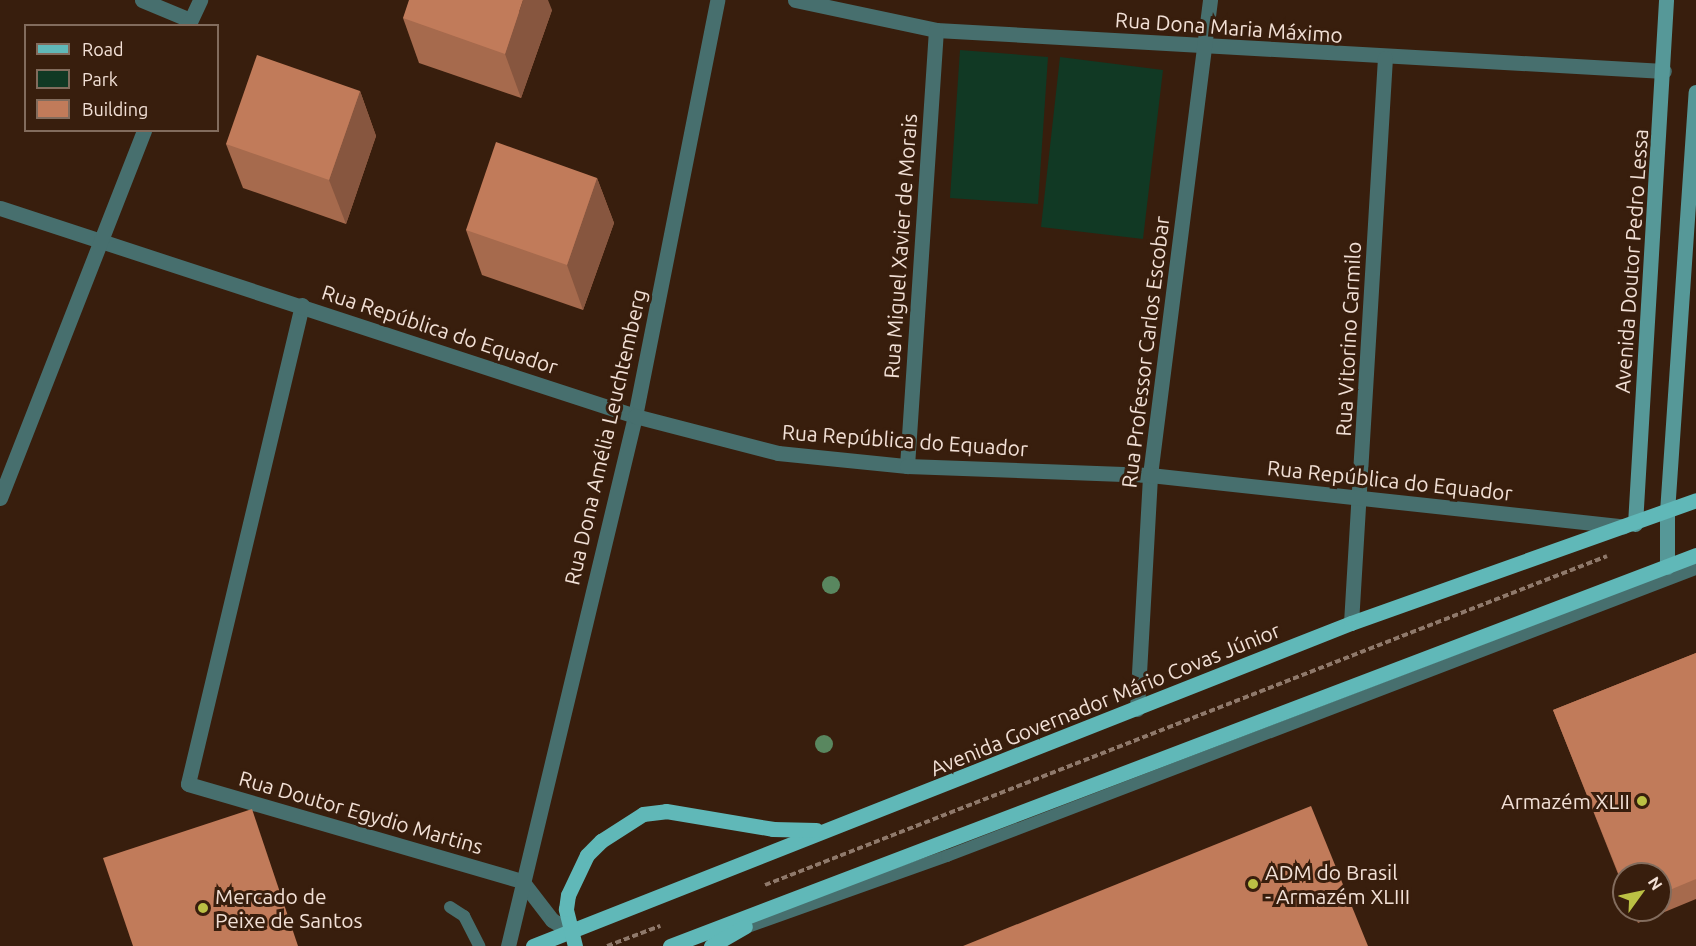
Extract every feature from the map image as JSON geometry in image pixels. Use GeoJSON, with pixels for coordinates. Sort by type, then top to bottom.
{"type":"FeatureCollection","features":[{"type":"Feature","properties":{"kind":"main road","name":"Avenida Doutor Pedro Lessa"},"geometry":{"type":"LineString","coordinates":[[1631,525],[1664,71],[1666,0]]}},
{"type":"Feature","properties":{"kind":"main road"},"geometry":{"type":"LineString","coordinates":[[1666,567],[1667,512],[1696,92]]}},
{"type":"Feature","properties":{"kind":"main road","name":"Avenida Governador Mário Covas Júnior"},"geometry":{"type":"LineString","coordinates":[[533,946],[572,939],[831,830],[1351,623],[1696,500]]}},
{"type":"Feature","properties":{"kind":"main road"},"geometry":{"type":"LineString","coordinates":[[670,946],[776,908],[1696,555]]}},
{"type":"Feature","properties":{"kind":"main road"},"geometry":{"type":"LineString","coordinates":[[572,939],[568,895],[587,855],[601,841],[643,814],[666,811],[789,831],[831,830]]}},
{"type":"Feature","properties":{"kind":"main road"},"geometry":{"type":"LineString","coordinates":[[711,946],[776,908]]}},
{"type":"Feature","properties":{"kind":"street"},"geometry":{"type":"LineString","coordinates":[[142,0],[189,23],[200,0]]}},
{"type":"Feature","properties":{"kind":"street","name":"Rua Dona Amélia Leuchtemberg"},"geometry":{"type":"LineString","coordinates":[[508,946],[635,416],[717,0]]}},
{"type":"Feature","properties":{"kind":"street","name":"Rua Dona Maria Máximo"},"geometry":{"type":"LineString","coordinates":[[795,0],[936,30],[1385,58],[1664,71]]}},
{"type":"Feature","properties":{"kind":"street","name":"Rua Professor Carlos Escobar"},"geometry":{"type":"LineString","coordinates":[[1137,710],[1150,475],[1210,0]]}},
{"type":"Feature","properties":{"kind":"street","name":"Rua Miguel Xavier de Morais"},"geometry":{"type":"LineString","coordinates":[[907,465],[936,30]]}},
{"type":"Feature","properties":{"kind":"street","name":"Rua Vitorino Carmilo"},"geometry":{"type":"LineString","coordinates":[[1351,623],[1385,58]]}},
{"type":"Feature","properties":{"kind":"street"},"geometry":{"type":"LineString","coordinates":[[0,498],[4,468],[143,132]]}},
{"type":"Feature","properties":{"kind":"street","name":"Rua República do Equador"},"geometry":{"type":"LineString","coordinates":[[0,208],[302,305],[635,416],[778,453],[907,465],[1150,475],[1631,525]]}},
{"type":"Feature","properties":{"kind":"street","name":"Rua Doutor Egydio Martins"},"geometry":{"type":"LineString","coordinates":[[302,305],[188,784],[522,881]]}},
{"type":"Feature","properties":{"kind":"street"},"geometry":{"type":"LineString","coordinates":[[522,881],[552,920],[572,939]]}},
{"type":"Feature","properties":{"kind":"lane"},"geometry":{"type":"LineString","coordinates":[[735,932],[958,852],[1696,569]]}},
{"type":"Feature","properties":{"kind":"lane"},"geometry":{"type":"LineString","coordinates":[[450,907],[464,916],[479,946]]}},
{"type":"Feature","properties":{"kind":"path"},"geometry":{"type":"LineString","coordinates":[[754,889],[1619,552]]}},
{"type":"Feature","properties":{"kind":"path"},"geometry":{"type":"LineString","coordinates":[[607,946],[670,922]]}},
{"type":"Feature","properties":{"kind":"green space"},"geometry":{"type":"Polygon","coordinates":[[[960,50],[1048,57],[1038,204],[950,198],[960,50]]]}},
{"type":"Feature","properties":{"kind":"green space"},"geometry":{"type":"Polygon","coordinates":[[[1060,57],[1163,70],[1143,239],[1041,227],[1060,57]]]}},
{"type":"Feature","properties":{"kind":"building"},"geometry":{"type":"Polygon","coordinates":[[[409,0],[523,0],[505,54],[403,18],[409,0]]]}},
{"type":"Feature","properties":{"kind":"building"},"geometry":{"type":"Polygon","coordinates":[[[257,55],[360,91],[329,180],[226,144],[257,55]]]}},
{"type":"Feature","properties":{"kind":"building"},"geometry":{"type":"Polygon","coordinates":[[[496,142],[597,178],[567,265],[466,230],[496,142]]]}},
{"type":"Feature","properties":{"kind":"building","name":"Armazém XLII"},"geometry":{"type":"Polygon","coordinates":[[[1696,653],[1696,879],[1672,889],[1672,862],[1614,862],[1553,710],[1696,653]]]}},
{"type":"Feature","properties":{"kind":"building","name":"ADM do Brasil - Armazém XLIII"},"geometry":{"type":"Polygon","coordinates":[[[1311,806],[1368,946],[963,946],[1311,806]]]}},
{"type":"Feature","properties":{"kind":"building","name":"Mercado de Peixe de Santos"},"geometry":{"type":"Polygon","coordinates":[[[252,809],[298,946],[133,946],[103,858],[252,809]]]}},
{"type":"Feature","properties":{"kind":"place","name":"Armazém XLII"},"geometry":{"type":"Point","coordinates":[1642,801]}},
{"type":"Feature","properties":{"kind":"place","name":"ADM do Brasil - Armazém XLIII"},"geometry":{"type":"Point","coordinates":[1253,884]}},
{"type":"Feature","properties":{"kind":"place","name":"Mercado de Peixe de Santos"},"geometry":{"type":"Point","coordinates":[203,908]}}]}
